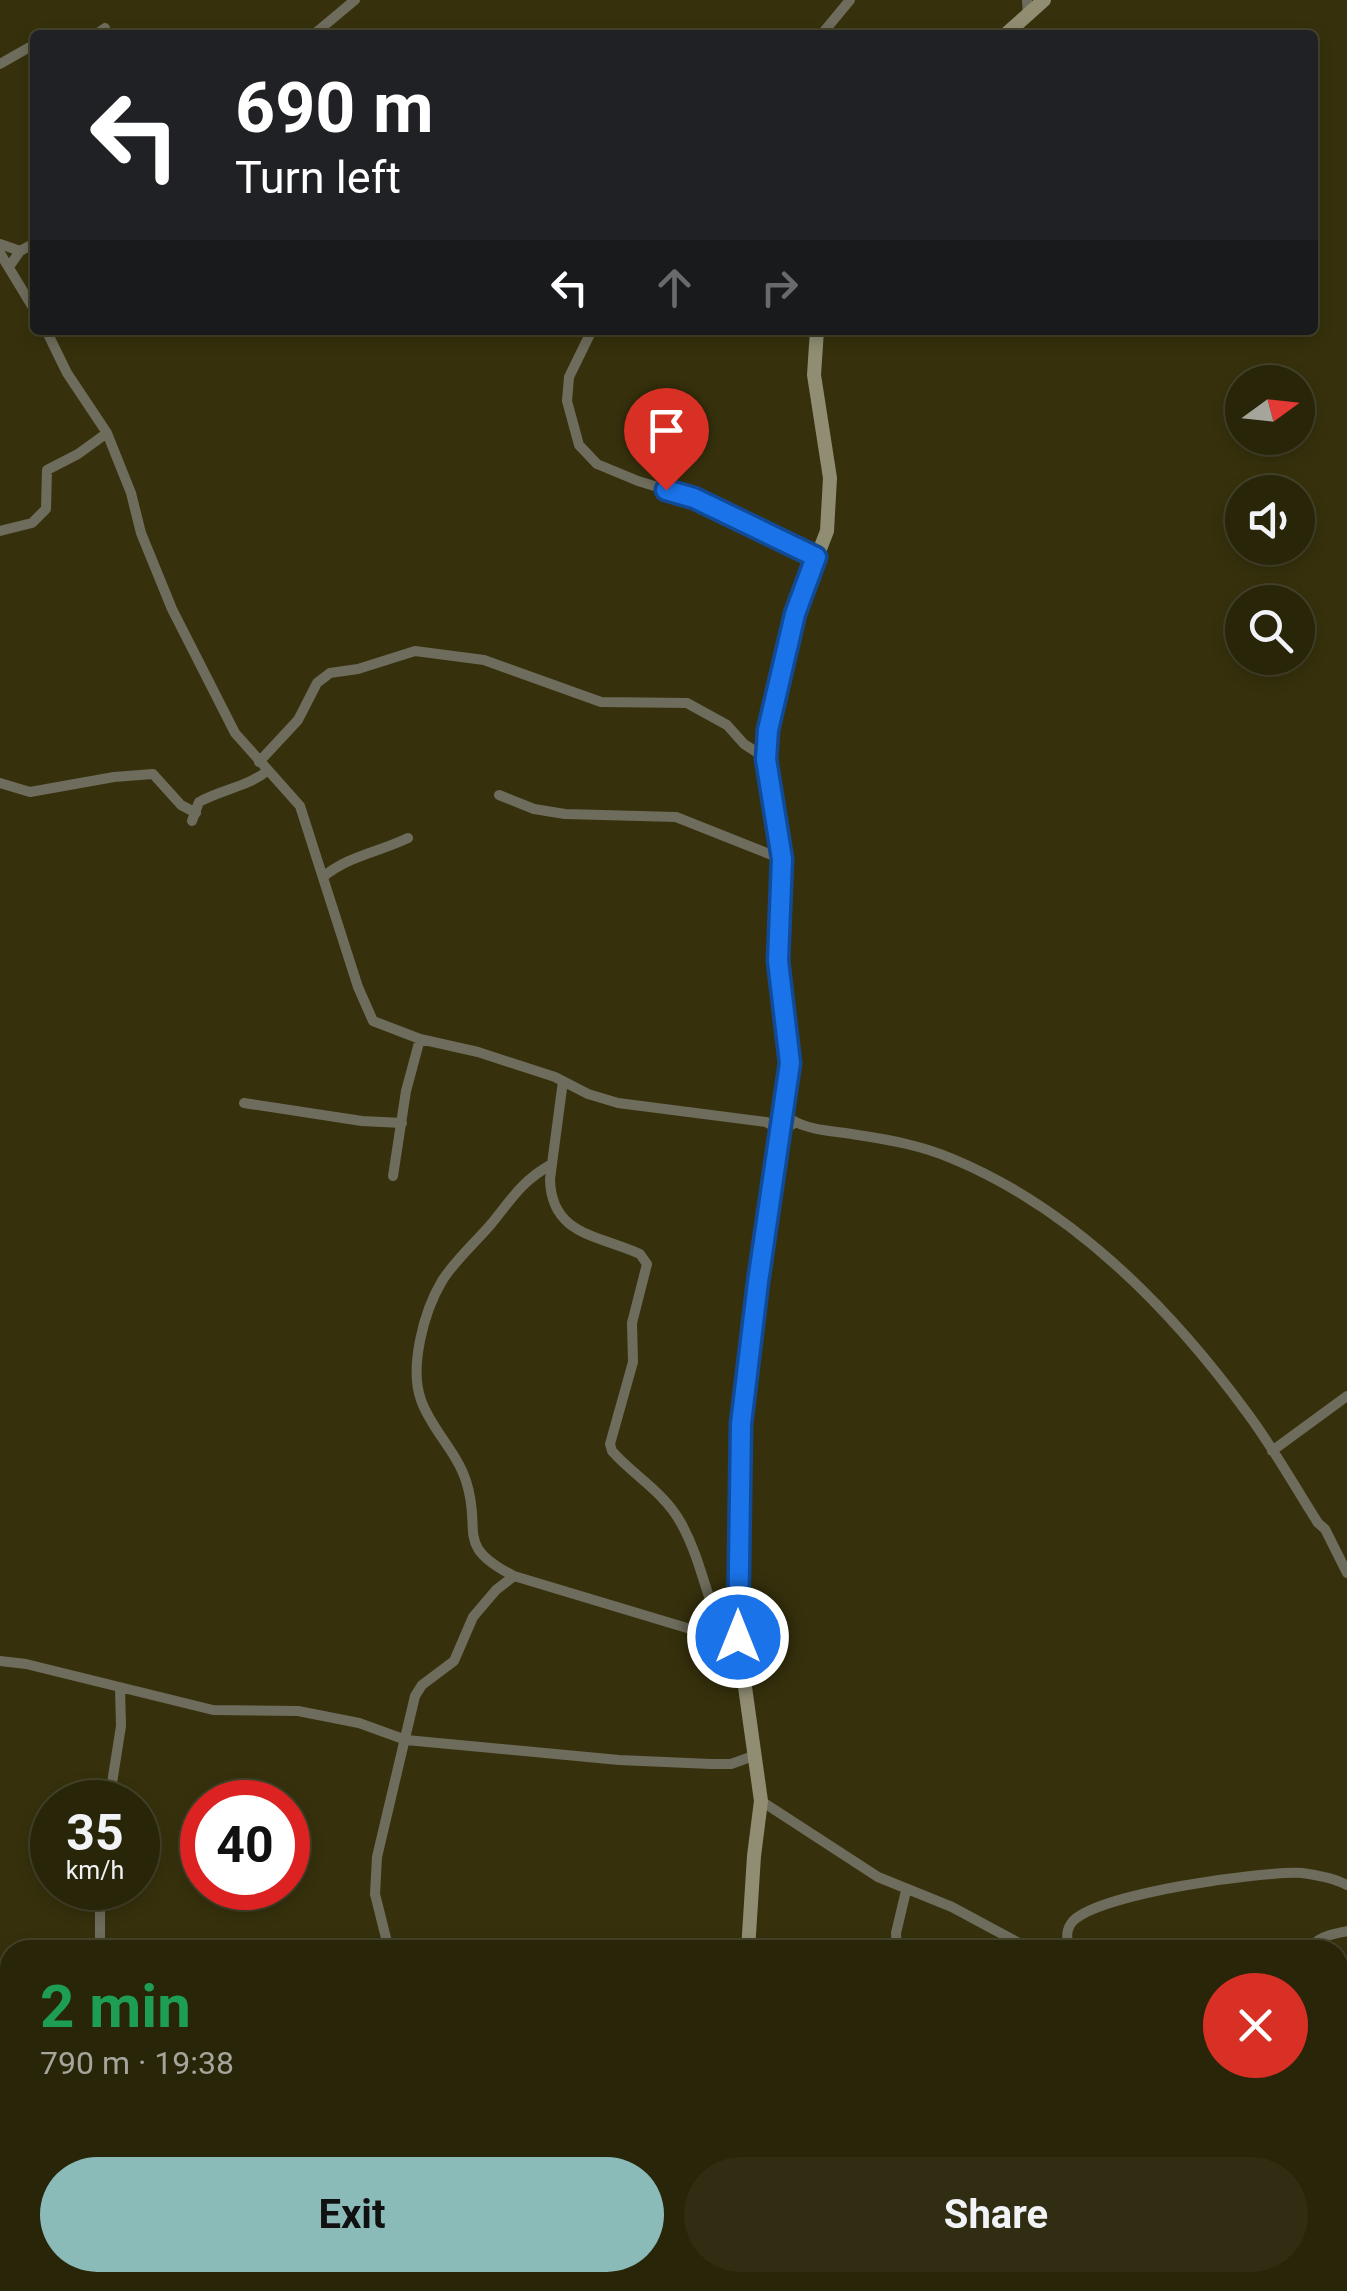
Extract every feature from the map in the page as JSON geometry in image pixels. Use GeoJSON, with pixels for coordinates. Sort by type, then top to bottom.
{"type":"FeatureCollection","features":[{"type":"Feature","properties":{"kind":"street"},"geometry":{"type":"LineString","coordinates":[[323,30],[355,0]]}},
{"type":"Feature","properties":{"kind":"street"},"geometry":{"type":"LineString","coordinates":[[825,30],[850,0]]}},
{"type":"Feature","properties":{"kind":"street"},"geometry":{"type":"LineString","coordinates":[[1009,30],[1027,8],[1044,0]]}},
{"type":"Feature","properties":{"kind":"street"},"geometry":{"type":"LineString","coordinates":[[0,64],[30,47]]}},
{"type":"Feature","properties":{"kind":"street"},"geometry":{"type":"LineString","coordinates":[[0,244],[20,250]]}},
{"type":"Feature","properties":{"kind":"street"},"geometry":{"type":"LineString","coordinates":[[9,267],[20,250],[30,245]]}},
{"type":"Feature","properties":{"kind":"street"},"geometry":{"type":"LineString","coordinates":[[0,253],[30,303]]}},
{"type":"Feature","properties":{"kind":"street"},"geometry":{"type":"LineString","coordinates":[[48,335],[67,373],[107,433],[172,609],[235,733],[300,806],[368,1014],[378,1025],[478,1052],[618,1103],[786,1122],[913,1145],[995,1178],[1050,1210],[1144,1293],[1215,1372],[1325,1528],[1347,1572]]}},
{"type":"Feature","properties":{"kind":"street"},"geometry":{"type":"LineString","coordinates":[[589,335],[568,377],[567,401],[580,445],[597,464],[694,498],[816,557]]}},
{"type":"Feature","properties":{"kind":"street"},"geometry":{"type":"LineString","coordinates":[[749,1940],[761,1801],[738,1637],[741,1424],[758,1282],[786,1122],[790,1063],[778,961],[782,859],[766,759],[770,708],[795,614],[827,531],[830,478],[814,376],[816,335]]}},
{"type":"Feature","properties":{"kind":"street"},"geometry":{"type":"LineString","coordinates":[[0,530],[32,523],[46,509],[47,470],[107,433]]}},
{"type":"Feature","properties":{"kind":"street"},"geometry":{"type":"LineString","coordinates":[[0,783],[30,792],[153,774],[194,817],[198,802],[259,778],[318,683],[330,673],[358,669],[415,651],[484,660],[601,702],[687,703],[727,725],[744,744],[766,759]]}},
{"type":"Feature","properties":{"kind":"street"},"geometry":{"type":"LineString","coordinates":[[499,795],[534,809],[565,814],[676,817],[782,859]]}},
{"type":"Feature","properties":{"kind":"street"},"geometry":{"type":"LineString","coordinates":[[323,877],[338,864],[408,838]]}},
{"type":"Feature","properties":{"kind":"street"},"geometry":{"type":"LineString","coordinates":[[393,1176],[420,1038]]}},
{"type":"Feature","properties":{"kind":"street"},"geometry":{"type":"LineString","coordinates":[[564,1081],[550,1194],[557,1212],[568,1225],[640,1254],[647,1264],[632,1323],[633,1362],[610,1444],[622,1462],[668,1504],[682,1526],[718,1630],[744,1666]]}},
{"type":"Feature","properties":{"kind":"street"},"geometry":{"type":"LineString","coordinates":[[244,1103],[402,1123]]}},
{"type":"Feature","properties":{"kind":"street"},"geometry":{"type":"LineString","coordinates":[[552,1164],[534,1174],[510,1197],[441,1283],[421,1335],[415,1371],[421,1400],[466,1479],[476,1548],[488,1562],[514,1576],[697,1631],[728,1646]]}},
{"type":"Feature","properties":{"kind":"street"},"geometry":{"type":"LineString","coordinates":[[1272,1451],[1347,1396]]}},
{"type":"Feature","properties":{"kind":"street"},"geometry":{"type":"LineString","coordinates":[[386,1940],[376,1894],[377,1858],[415,1696],[422,1685],[454,1661],[473,1617],[514,1576]]}},
{"type":"Feature","properties":{"kind":"street"},"geometry":{"type":"LineString","coordinates":[[0,1661],[213,1710],[298,1711],[359,1724],[406,1740],[619,1760],[711,1764],[731,1764],[756,1755]]}},
{"type":"Feature","properties":{"kind":"street"},"geometry":{"type":"LineString","coordinates":[[113,1780],[120,1688]]}},
{"type":"Feature","properties":{"kind":"street"},"geometry":{"type":"LineString","coordinates":[[761,1801],[878,1877],[952,1907],[1013,1940]]}},
{"type":"Feature","properties":{"kind":"street"},"geometry":{"type":"LineString","coordinates":[[1067,1940],[1070,1923],[1116,1901],[1269,1874],[1302,1874],[1347,1885]]}},
{"type":"Feature","properties":{"kind":"street"},"geometry":{"type":"LineString","coordinates":[[896,1940],[906,1891]]}},
{"type":"Feature","properties":{"kind":"street"},"geometry":{"type":"LineString","coordinates":[[100,1910],[100,1940]]}},
{"type":"Feature","properties":{"kind":"street"},"geometry":{"type":"LineString","coordinates":[[1320,1940],[1347,1931]]}},
{"type":"Feature","properties":{"kind":"route"},"geometry":{"type":"LineString","coordinates":[[666,490],[694,498],[816,557],[795,614],[770,708],[768,730],[766,759],[782,859],[778,961],[790,1063],[741,1424],[738,1637]]}}]}
